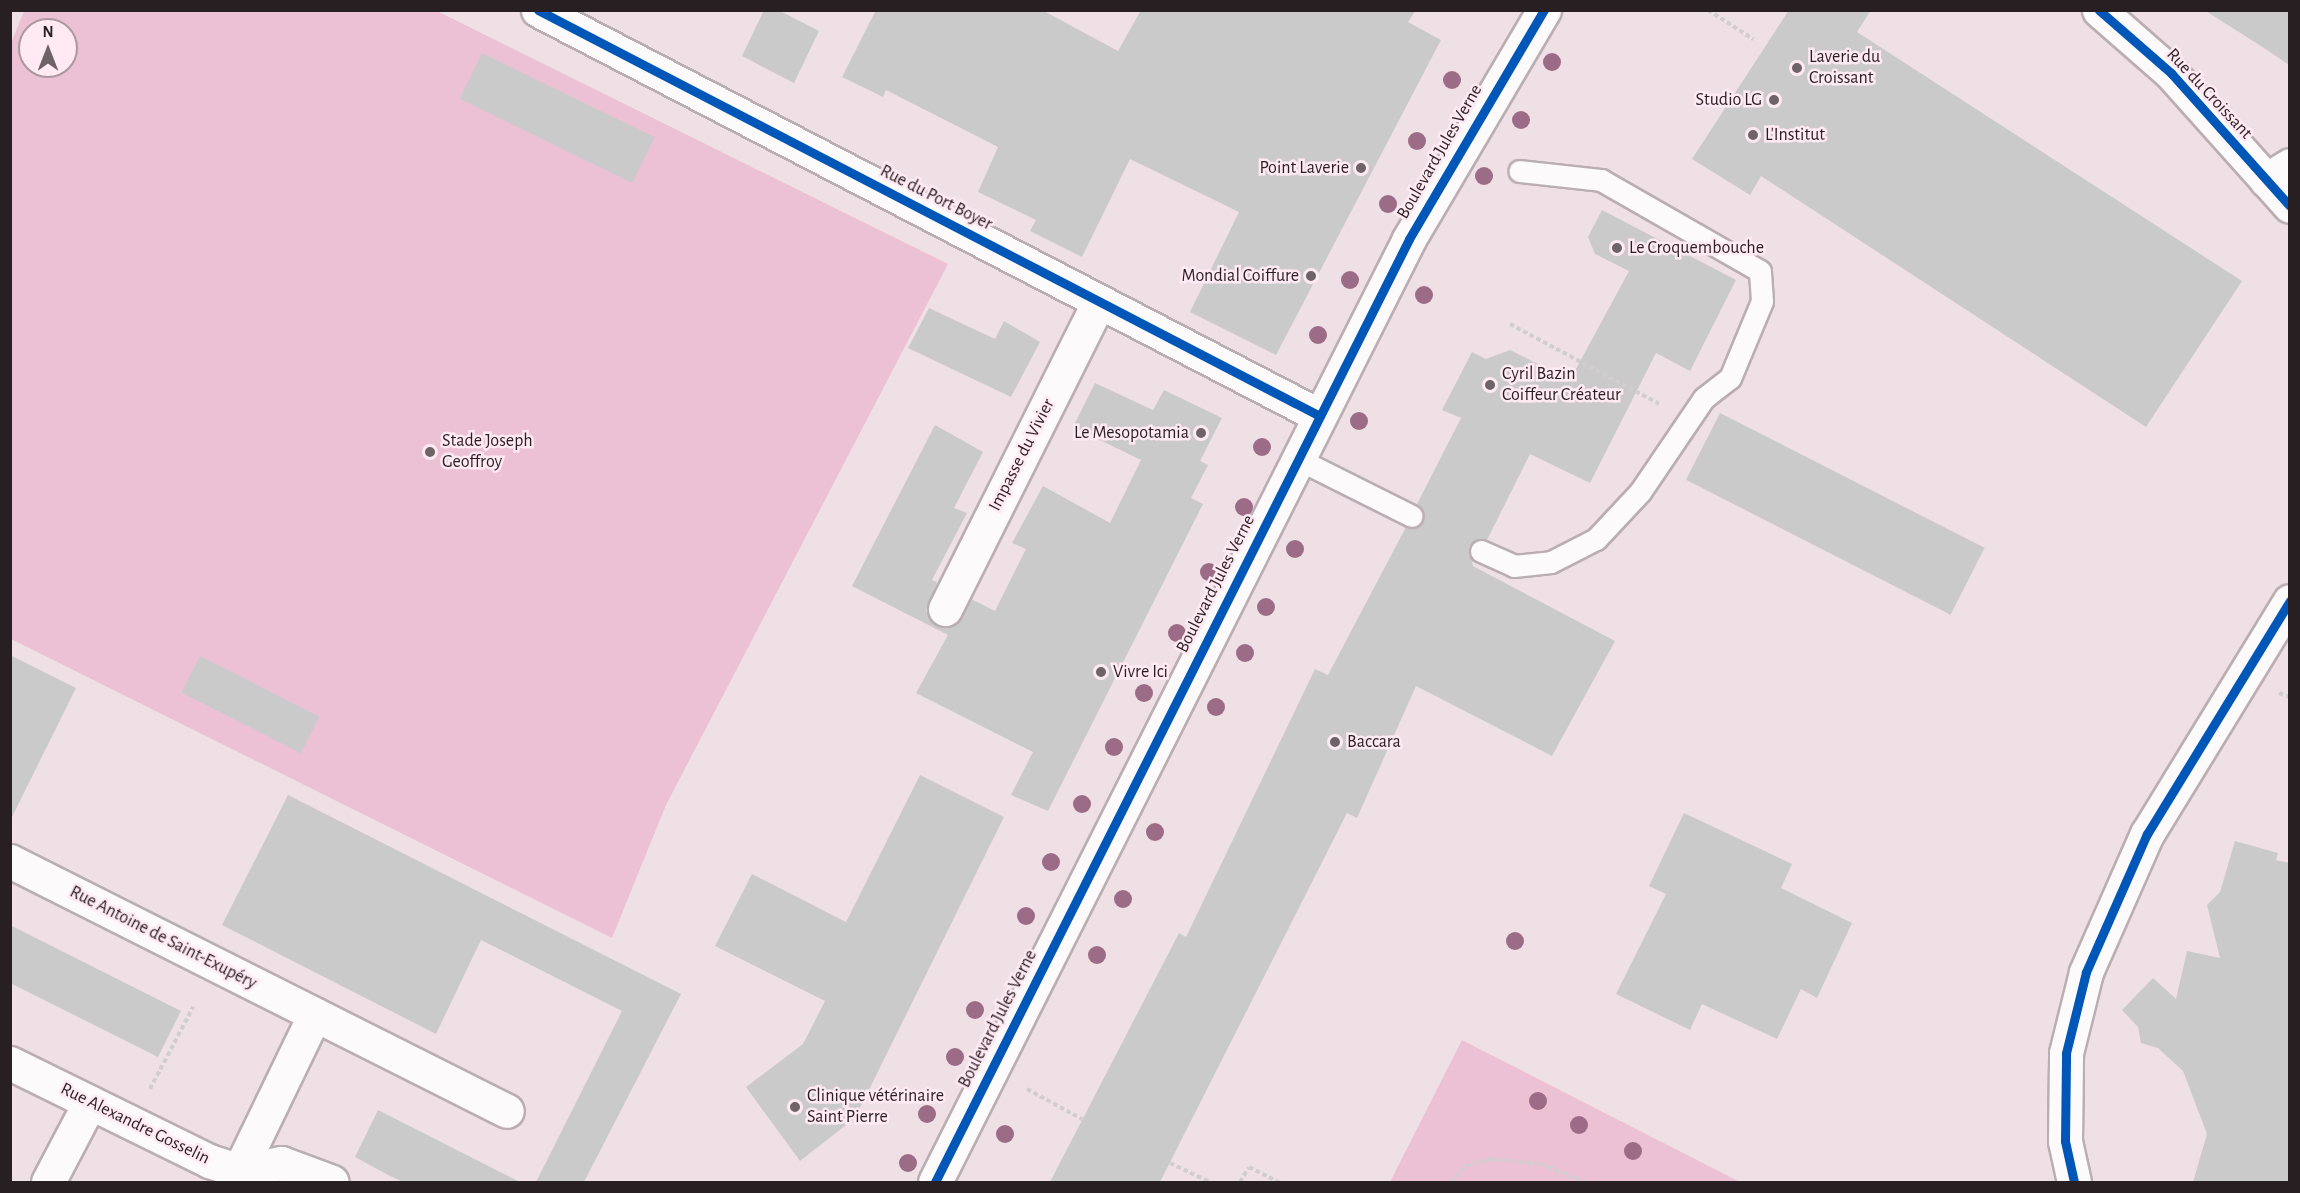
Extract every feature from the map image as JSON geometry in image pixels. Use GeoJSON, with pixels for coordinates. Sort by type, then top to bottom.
{"type":"FeatureCollection","features":[{"type":"Feature","properties":{"kind":"street","name":"Rue du Port Boyer"},"geometry":{"type":"LineString","coordinates":[[538,10],[1320,416]]}},
{"type":"Feature","properties":{"kind":"street","name":"Boulevard Jules Verne"},"geometry":{"type":"LineString","coordinates":[[935,1182],[1298,459],[1466,135],[1544,10]]}},
{"type":"Feature","properties":{"kind":"street","name":"Rue du Croissant"},"geometry":{"type":"LineString","coordinates":[[2099,10],[2278,173],[2289,206]]}},
{"type":"Feature","properties":{"kind":"street","name":"Impasse du Vivier"},"geometry":{"type":"LineString","coordinates":[[945,609],[1099,301]]}},
{"type":"Feature","properties":{"kind":"street"},"geometry":{"type":"LineString","coordinates":[[2074,1182],[2065,1141],[2066,1053],[2086,972],[2147,834],[2289,602]]}},
{"type":"Feature","properties":{"kind":"street","name":"Rue Antoine de Saint-Exupéry"},"geometry":{"type":"LineString","coordinates":[[10,861],[507,1111]]}},
{"type":"Feature","properties":{"kind":"street"},"geometry":{"type":"LineString","coordinates":[[239,1171],[315,1014]]}},
{"type":"Feature","properties":{"kind":"street","name":"Rue Alexandre Gosselin"},"geometry":{"type":"LineString","coordinates":[[10,1063],[239,1171]]}},
{"type":"Feature","properties":{"kind":"street"},"geometry":{"type":"LineString","coordinates":[[48,1182],[90,1102]]}},
{"type":"Feature","properties":{"kind":"street"},"geometry":{"type":"LineString","coordinates":[[239,1171],[281,1163],[332,1182]]}},
{"type":"Feature","properties":{"kind":"lane"},"geometry":{"type":"LineString","coordinates":[[1481,551],[1514,566],[1551,562],[1596,539],[1640,492],[1704,398],[1730,378],[1762,301],[1760,272],[1601,180],[1519,171]]}},
{"type":"Feature","properties":{"kind":"lane"},"geometry":{"type":"LineString","coordinates":[[1298,459],[1412,516]]}},
{"type":"Feature","properties":{"kind":"path"},"geometry":{"type":"LineString","coordinates":[[1708,10],[1753,39]]}},
{"type":"Feature","properties":{"kind":"path"},"geometry":{"type":"LineString","coordinates":[[1510,324],[1689,420]]}},
{"type":"Feature","properties":{"kind":"path"},"geometry":{"type":"LineString","coordinates":[[149,1090],[193,1007]]}},
{"type":"Feature","properties":{"kind":"path"},"geometry":{"type":"LineString","coordinates":[[991,1070],[1082,1119]]}},
{"type":"Feature","properties":{"kind":"path"},"geometry":{"type":"LineString","coordinates":[[1451,1182],[1466,1166],[1489,1159],[1541,1164],[1585,1182]]}},
{"type":"Feature","properties":{"kind":"path"},"geometry":{"type":"LineString","coordinates":[[1170,1163],[1210,1182]]}},
{"type":"Feature","properties":{"kind":"path"},"geometry":{"type":"LineString","coordinates":[[1240,1182],[1249,1167],[1279,1182]]}},
{"type":"Feature","properties":{"kind":"shaded area","name":"Stade Joseph Geoffroy"},"geometry":{"type":"Polygon","coordinates":[[[24,11],[437,11],[948,264],[666,805],[612,938],[11,639],[10,46],[18,26],[18,78],[78,78],[78,18],[21,18],[24,11]]]}},
{"type":"Feature","properties":{"kind":"shaded area"},"geometry":{"type":"Polygon","coordinates":[[[1462,1040],[1740,1182],[1390,1182],[1462,1040]]]}},
{"type":"Feature","properties":{"kind":"building"},"geometry":{"type":"Polygon","coordinates":[[[764,10],[778,10],[819,31],[794,83],[742,56],[764,10]]]}},
{"type":"Feature","properties":{"kind":"building"},"geometry":{"type":"Polygon","coordinates":[[[876,10],[1042,10],[1118,51],[1141,10],[1416,10],[1408,22],[1441,40],[1276,355],[1190,312],[1239,212],[1130,159],[1082,257],[1030,231],[1036,220],[978,192],[998,147],[886,90],[883,97],[842,77],[876,10]]]}},
{"type":"Feature","properties":{"kind":"building"},"geometry":{"type":"Polygon","coordinates":[[[1789,10],[1871,10],[1857,32],[2242,281],[2146,427],[1761,176],[1750,195],[1692,159],[1789,10]]]}},
{"type":"Feature","properties":{"kind":"building"},"geometry":{"type":"Polygon","coordinates":[[[2204,10],[2289,10],[2289,65],[2261,46],[2204,10]]]}},
{"type":"Feature","properties":{"kind":"building"},"geometry":{"type":"Polygon","coordinates":[[[482,53],[655,137],[632,183],[460,99],[482,53]]]}},
{"type":"Feature","properties":{"kind":"building"},"geometry":{"type":"Polygon","coordinates":[[[1602,210],[1736,280],[1690,371],[1656,353],[1590,483],[1530,454],[1487,540],[1469,546],[1473,566],[1615,641],[1552,756],[1416,686],[1357,818],[1347,813],[1160,1182],[1050,1182],[1179,933],[1186,937],[1315,669],[1328,675],[1406,527],[1423,522],[1417,504],[1461,418],[1442,410],[1472,352],[1486,359],[1510,350],[1570,380],[1629,271],[1595,254],[1588,237],[1602,210]]]}},
{"type":"Feature","properties":{"kind":"building"},"geometry":{"type":"Polygon","coordinates":[[[929,308],[995,339],[1004,321],[1040,342],[1011,397],[908,348],[929,308]]]}},
{"type":"Feature","properties":{"kind":"building"},"geometry":{"type":"Polygon","coordinates":[[[1095,383],[1153,410],[1164,390],[1222,418],[1200,461],[1208,465],[1191,498],[1203,504],[1048,811],[1011,795],[1033,752],[916,693],[948,635],[852,586],[935,425],[983,452],[954,508],[967,513],[932,580],[937,582],[926,611],[936,625],[956,624],[971,599],[995,611],[1026,549],[1012,543],[1043,486],[1110,523],[1141,460],[1073,427],[1095,383]]]}},
{"type":"Feature","properties":{"kind":"building"},"geometry":{"type":"Polygon","coordinates":[[[1720,413],[1985,548],[1951,615],[1686,480],[1720,413]]]}},
{"type":"Feature","properties":{"kind":"building"},"geometry":{"type":"Polygon","coordinates":[[[10,655],[76,688],[10,821],[10,655]]]}},
{"type":"Feature","properties":{"kind":"building"},"geometry":{"type":"Polygon","coordinates":[[[200,656],[319,717],[301,753],[181,693],[200,656]]]}},
{"type":"Feature","properties":{"kind":"building"},"geometry":{"type":"Polygon","coordinates":[[[920,775],[1004,817],[855,1118],[800,1161],[746,1087],[803,1044],[825,1001],[715,946],[752,874],[846,922],[920,775]]]}},
{"type":"Feature","properties":{"kind":"building"},"geometry":{"type":"Polygon","coordinates":[[[288,795],[681,994],[584,1182],[536,1182],[622,1011],[481,940],[436,1034],[222,925],[288,795]]]}},
{"type":"Feature","properties":{"kind":"building"},"geometry":{"type":"Polygon","coordinates":[[[1684,813],[1792,864],[1781,888],[1852,923],[1817,998],[1801,989],[1777,1039],[1702,1004],[1690,1030],[1616,994],[1666,894],[1649,886],[1684,813]]]}},
{"type":"Feature","properties":{"kind":"building"},"geometry":{"type":"Polygon","coordinates":[[[2235,841],[2278,853],[2276,860],[2289,863],[2289,1182],[2193,1182],[2207,1134],[2183,1071],[2158,1048],[2141,1043],[2138,1027],[2122,1010],[2153,978],[2176,999],[2187,951],[2220,958],[2207,905],[2220,892],[2235,841]]]}},
{"type":"Feature","properties":{"kind":"building"},"geometry":{"type":"Polygon","coordinates":[[[10,925],[181,1011],[158,1057],[10,983],[10,925]]]}},
{"type":"Feature","properties":{"kind":"building"},"geometry":{"type":"Polygon","coordinates":[[[378,1110],[520,1182],[403,1182],[388,1175],[355,1157],[378,1110]]]}},
{"type":"Feature","properties":{"kind":"cycle path"},"geometry":{"type":"LineString","coordinates":[[538,10],[1320,416]]}},
{"type":"Feature","properties":{"kind":"cycle path"},"geometry":{"type":"LineString","coordinates":[[935,1182],[1409,239],[1544,10]]}},
{"type":"Feature","properties":{"kind":"cycle path"},"geometry":{"type":"LineString","coordinates":[[2099,10],[2171,73],[2290,206]]}},
{"type":"Feature","properties":{"kind":"cycle path"},"geometry":{"type":"LineString","coordinates":[[2074,1182],[2065,1141],[2066,1053],[2086,972],[2147,834],[2290,601]]}},
{"type":"Feature","properties":{"kind":"place","name":"Laverie du Croissant"},"geometry":{"type":"Point","coordinates":[1797,68]}},
{"type":"Feature","properties":{"kind":"place","name":"Studio LG"},"geometry":{"type":"Point","coordinates":[1774,100]}},
{"type":"Feature","properties":{"kind":"place","name":"L'Institut"},"geometry":{"type":"Point","coordinates":[1753,135]}},
{"type":"Feature","properties":{"kind":"place","name":"Point Laverie"},"geometry":{"type":"Point","coordinates":[1361,168]}},
{"type":"Feature","properties":{"kind":"place","name":"Le Croquembouche"},"geometry":{"type":"Point","coordinates":[1617,248]}},
{"type":"Feature","properties":{"kind":"place","name":"Mondial Coiffure"},"geometry":{"type":"Point","coordinates":[1311,276]}},
{"type":"Feature","properties":{"kind":"place","name":"Cyril Bazin Coiffeur Créateur"},"geometry":{"type":"Point","coordinates":[1490,385]}},
{"type":"Feature","properties":{"kind":"place","name":"Le Mesopotamia"},"geometry":{"type":"Point","coordinates":[1201,433]}},
{"type":"Feature","properties":{"kind":"place","name":"Stade Joseph Geoffroy"},"geometry":{"type":"Point","coordinates":[430,452]}},
{"type":"Feature","properties":{"kind":"place","name":"Vivre Ici"},"geometry":{"type":"Point","coordinates":[1101,672]}},
{"type":"Feature","properties":{"kind":"place","name":"Baccara"},"geometry":{"type":"Point","coordinates":[1335,742]}},
{"type":"Feature","properties":{"kind":"place","name":"Clinique vétérinaire Saint Pierre"},"geometry":{"type":"Point","coordinates":[795,1107]}}]}
